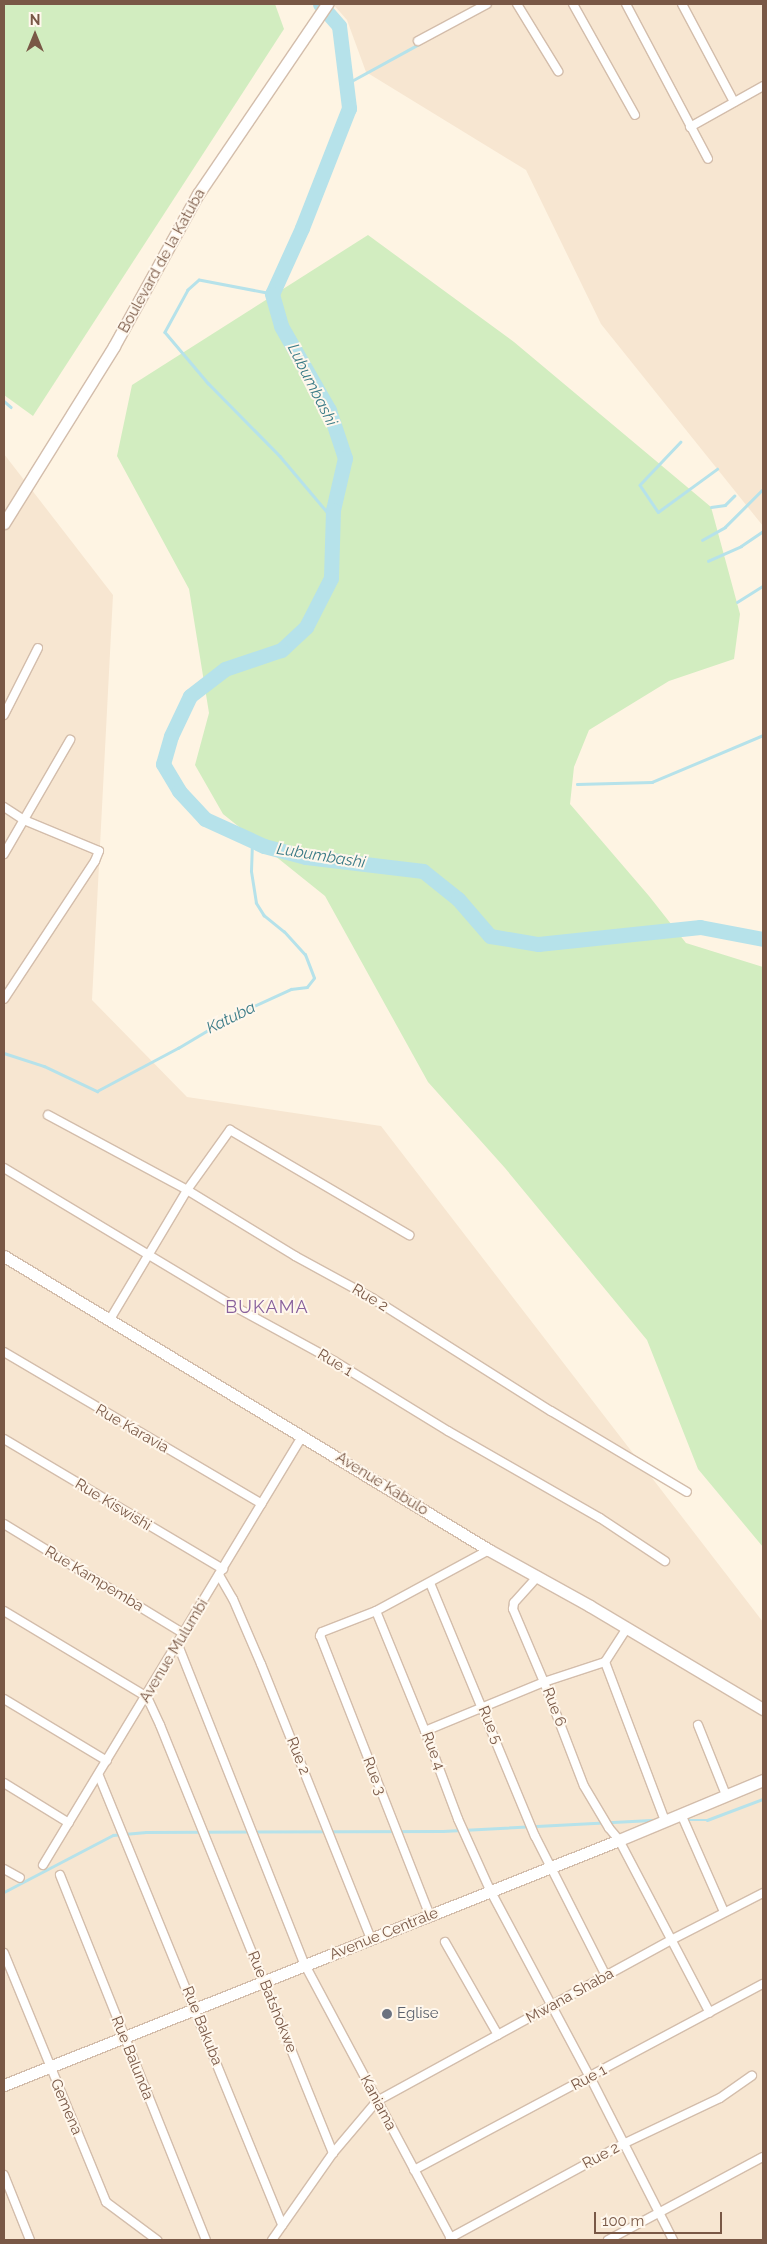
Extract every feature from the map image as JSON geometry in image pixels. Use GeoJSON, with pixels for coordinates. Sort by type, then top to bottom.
{"type":"FeatureCollection","features":[{"type":"Feature","properties":{"kind":"street","name":"Boulevard de la Katuba"},"geometry":{"type":"LineString","coordinates":[[4,523],[114,346],[198,194],[327,4]]}},
{"type":"Feature","properties":{"kind":"street"},"geometry":{"type":"LineString","coordinates":[[418,41],[487,4]]}},
{"type":"Feature","properties":{"kind":"street"},"geometry":{"type":"LineString","coordinates":[[516,4],[558,71]]}},
{"type":"Feature","properties":{"kind":"street"},"geometry":{"type":"LineString","coordinates":[[573,4],[635,115]]}},
{"type":"Feature","properties":{"kind":"street"},"geometry":{"type":"LineString","coordinates":[[626,4],[708,159]]}},
{"type":"Feature","properties":{"kind":"street"},"geometry":{"type":"LineString","coordinates":[[682,4],[734,102]]}},
{"type":"Feature","properties":{"kind":"street"},"geometry":{"type":"LineString","coordinates":[[690,127],[763,86]]}},
{"type":"Feature","properties":{"kind":"street"},"geometry":{"type":"LineString","coordinates":[[4,715],[38,648]]}},
{"type":"Feature","properties":{"kind":"street"},"geometry":{"type":"LineString","coordinates":[[4,854],[70,740]]}},
{"type":"Feature","properties":{"kind":"street"},"geometry":{"type":"LineString","coordinates":[[4,807],[24,820],[98,851],[95,861],[4,999]]}},
{"type":"Feature","properties":{"kind":"street","name":"Rue 2"},"geometry":{"type":"LineString","coordinates":[[48,1115],[187,1190],[295,1256],[372,1298],[551,1411],[687,1492]]}},
{"type":"Feature","properties":{"kind":"street"},"geometry":{"type":"LineString","coordinates":[[109,1321],[187,1190],[230,1130],[409,1235]]}},
{"type":"Feature","properties":{"kind":"street","name":"Rue 1"},"geometry":{"type":"LineString","coordinates":[[4,1168],[239,1309],[334,1361],[448,1431],[600,1518],[666,1561]]}},
{"type":"Feature","properties":{"kind":"street","name":"Avenue Kabulo"},"geometry":{"type":"LineString","coordinates":[[4,1256],[489,1550],[538,1576],[763,1709]]}},
{"type":"Feature","properties":{"kind":"street","name":"Rue Karavia"},"geometry":{"type":"LineString","coordinates":[[4,1352],[262,1504]]}},
{"type":"Feature","properties":{"kind":"street","name":"Avenue Mulumbi"},"geometry":{"type":"LineString","coordinates":[[43,1865],[147,1697],[303,1436]]}},
{"type":"Feature","properties":{"kind":"street","name":"Rue Kiswishi"},"geometry":{"type":"LineString","coordinates":[[4,1439],[221,1572]]}},
{"type":"Feature","properties":{"kind":"street","name":"Rue Kampemba"},"geometry":{"type":"LineString","coordinates":[[4,1524],[184,1634]]}},
{"type":"Feature","properties":{"kind":"street"},"geometry":{"type":"LineString","coordinates":[[376,1611],[489,1550]]}},
{"type":"Feature","properties":{"kind":"street","name":"Rue 2"},"geometry":{"type":"LineString","coordinates":[[221,1572],[257,1656],[371,1939]]}},
{"type":"Feature","properties":{"kind":"street","name":"Rue 6"},"geometry":{"type":"LineString","coordinates":[[538,1576],[514,1603],[513,1609],[544,1682],[584,1786],[609,1828],[619,1840],[710,2013]]}},
{"type":"Feature","properties":{"kind":"street","name":"Rue 5"},"geometry":{"type":"LineString","coordinates":[[430,1582],[550,1867],[606,1976]]}},
{"type":"Feature","properties":{"kind":"street"},"geometry":{"type":"LineString","coordinates":[[4,1611],[147,1697]]}},
{"type":"Feature","properties":{"kind":"street","name":"Rue 3"},"geometry":{"type":"LineString","coordinates":[[376,1611],[322,1632],[320,1636],[430,1916]]}},
{"type":"Feature","properties":{"kind":"street","name":"Rue 4"},"geometry":{"type":"LineString","coordinates":[[376,1611],[425,1731],[458,1819],[490,1890],[590,2077],[673,2240]]}},
{"type":"Feature","properties":{"kind":"street"},"geometry":{"type":"LineString","coordinates":[[425,1731],[544,1682],[604,1662],[627,1628]]}},
{"type":"Feature","properties":{"kind":"street"},"geometry":{"type":"LineString","coordinates":[[178,1645],[305,1965]]}},
{"type":"Feature","properties":{"kind":"street"},"geometry":{"type":"LineString","coordinates":[[604,1662],[665,1821]]}},
{"type":"Feature","properties":{"kind":"street","name":"Rue Batshokwe"},"geometry":{"type":"LineString","coordinates":[[147,1697],[333,2153]]}},
{"type":"Feature","properties":{"kind":"street"},"geometry":{"type":"LineString","coordinates":[[4,1699],[107,1762]]}},
{"type":"Feature","properties":{"kind":"street"},"geometry":{"type":"LineString","coordinates":[[698,1725],[726,1795]]}},
{"type":"Feature","properties":{"kind":"street","name":"Rue Bakuba"},"geometry":{"type":"LineString","coordinates":[[99,1776],[195,2008],[282,2226]]}},
{"type":"Feature","properties":{"kind":"street","name":"Avenue Centrale"},"geometry":{"type":"LineString","coordinates":[[4,2085],[430,1916],[763,1780]]}},
{"type":"Feature","properties":{"kind":"street"},"geometry":{"type":"LineString","coordinates":[[4,1783],[69,1823]]}},
{"type":"Feature","properties":{"kind":"street"},"geometry":{"type":"LineString","coordinates":[[682,1814],[724,1912]]}},
{"type":"Feature","properties":{"kind":"street"},"geometry":{"type":"LineString","coordinates":[[4,1869],[20,1878]]}},
{"type":"Feature","properties":{"kind":"street","name":"Rue Balunda"},"geometry":{"type":"LineString","coordinates":[[60,1875],[123,2038],[206,2240]]}},
{"type":"Feature","properties":{"kind":"street","name":"Mwana Shaba"},"geometry":{"type":"LineString","coordinates":[[377,2101],[671,1940],[763,1893]]}},
{"type":"Feature","properties":{"kind":"street"},"geometry":{"type":"LineString","coordinates":[[446,1942],[498,2036]]}},
{"type":"Feature","properties":{"kind":"street","name":"Gemena"},"geometry":{"type":"LineString","coordinates":[[4,1953],[106,2202],[157,2240]]}},
{"type":"Feature","properties":{"kind":"street","name":"Kaniama"},"geometry":{"type":"LineString","coordinates":[[305,1965],[451,2239]]}},
{"type":"Feature","properties":{"kind":"street","name":"Rue 1"},"geometry":{"type":"LineString","coordinates":[[414,2170],[763,1984]]}},
{"type":"Feature","properties":{"kind":"street","name":"Rue 2"},"geometry":{"type":"LineString","coordinates":[[451,2239],[623,2144],[720,2098],[752,2076]]}},
{"type":"Feature","properties":{"kind":"street"},"geometry":{"type":"LineString","coordinates":[[272,2240],[333,2153],[377,2101]]}},
{"type":"Feature","properties":{"kind":"street"},"geometry":{"type":"LineString","coordinates":[[608,2240],[763,2157]]}},
{"type":"Feature","properties":{"kind":"street"},"geometry":{"type":"LineString","coordinates":[[4,2175],[30,2240]]}},
{"type":"Feature","properties":{"kind":"shaded area"},"geometry":{"type":"Polygon","coordinates":[[[333,4],[763,4],[763,526],[601,324],[526,170],[366,72],[347,20],[333,4]]]}},
{"type":"Feature","properties":{"kind":"shaded area"},"geometry":{"type":"Polygon","coordinates":[[[4,454],[113,595],[92,1000],[187,1097],[381,1126],[763,1622],[763,2240],[4,2240],[4,454]]]}},
{"type":"Feature","properties":{"kind":"green space"},"geometry":{"type":"Polygon","coordinates":[[[4,4],[275,4],[284,29],[33,416],[4,395],[4,4]]]}},
{"type":"Feature","properties":{"kind":"green space"},"geometry":{"type":"Polygon","coordinates":[[[368,235],[514,342],[711,507],[740,614],[734,659],[669,681],[589,730],[574,767],[570,804],[649,896],[686,943],[763,967],[763,1547],[698,1469],[647,1340],[505,1168],[428,1082],[325,896],[223,814],[195,765],[209,713],[189,589],[117,456],[132,385],[368,235]]]}},
{"type":"Feature","properties":{"kind":"waterway","name":"Lubumbashi"},"geometry":{"type":"LineString","coordinates":[[320,4],[339,26],[349,108],[302,228],[272,294],[281,326],[329,410],[345,458],[333,510],[331,578],[306,627],[281,650],[225,669],[190,696],[171,736],[163,764],[179,791],[205,819],[264,846],[306,857],[423,871],[458,899],[490,936],[538,944],[700,927],[763,939]]}},
{"type":"Feature","properties":{"kind":"waterway"},"geometry":{"type":"LineString","coordinates":[[346,84],[419,44]]}},
{"type":"Feature","properties":{"kind":"waterway"},"geometry":{"type":"LineString","coordinates":[[272,294],[199,280],[188,290],[165,332],[208,383],[280,456],[333,519]]}},
{"type":"Feature","properties":{"kind":"waterway"},"geometry":{"type":"LineString","coordinates":[[4,401],[11,407]]}},
{"type":"Feature","properties":{"kind":"waterway"},"geometry":{"type":"LineString","coordinates":[[681,442],[640,485],[658,512],[717,469]]}},
{"type":"Feature","properties":{"kind":"waterway"},"geometry":{"type":"LineString","coordinates":[[702,540],[725,527],[762,490]]}},
{"type":"Feature","properties":{"kind":"waterway"},"geometry":{"type":"LineString","coordinates":[[711,507],[725,505],[734,496]]}},
{"type":"Feature","properties":{"kind":"waterway"},"geometry":{"type":"LineString","coordinates":[[708,561],[741,546],[763,531]]}},
{"type":"Feature","properties":{"kind":"waterway"},"geometry":{"type":"LineString","coordinates":[[737,602],[763,586]]}},
{"type":"Feature","properties":{"kind":"waterway"},"geometry":{"type":"LineString","coordinates":[[577,784],[652,782],[763,735]]}},
{"type":"Feature","properties":{"kind":"waterway","name":"Katuba"},"geometry":{"type":"LineString","coordinates":[[4,1053],[44,1066],[97,1091],[178,1048],[230,1017],[291,989],[307,987],[314,978],[305,955],[284,932],[264,916],[256,903],[251,871],[252,841]]}},
{"type":"Feature","properties":{"kind":"waterway"},"geometry":{"type":"LineString","coordinates":[[686,1820],[707,1820],[763,1799]]}},
{"type":"Feature","properties":{"kind":"waterway"},"geometry":{"type":"LineString","coordinates":[[4,1892],[113,1835],[146,1832],[443,1831],[656,1820]]}},
{"type":"Feature","properties":{"kind":"place","name":"Eglise"},"geometry":{"type":"Point","coordinates":[387,2014]}},
{"type":"Feature","properties":{"kind":"district","name":"BUKAMA"},"geometry":{"type":"Point","coordinates":[267,1307]}}]}
